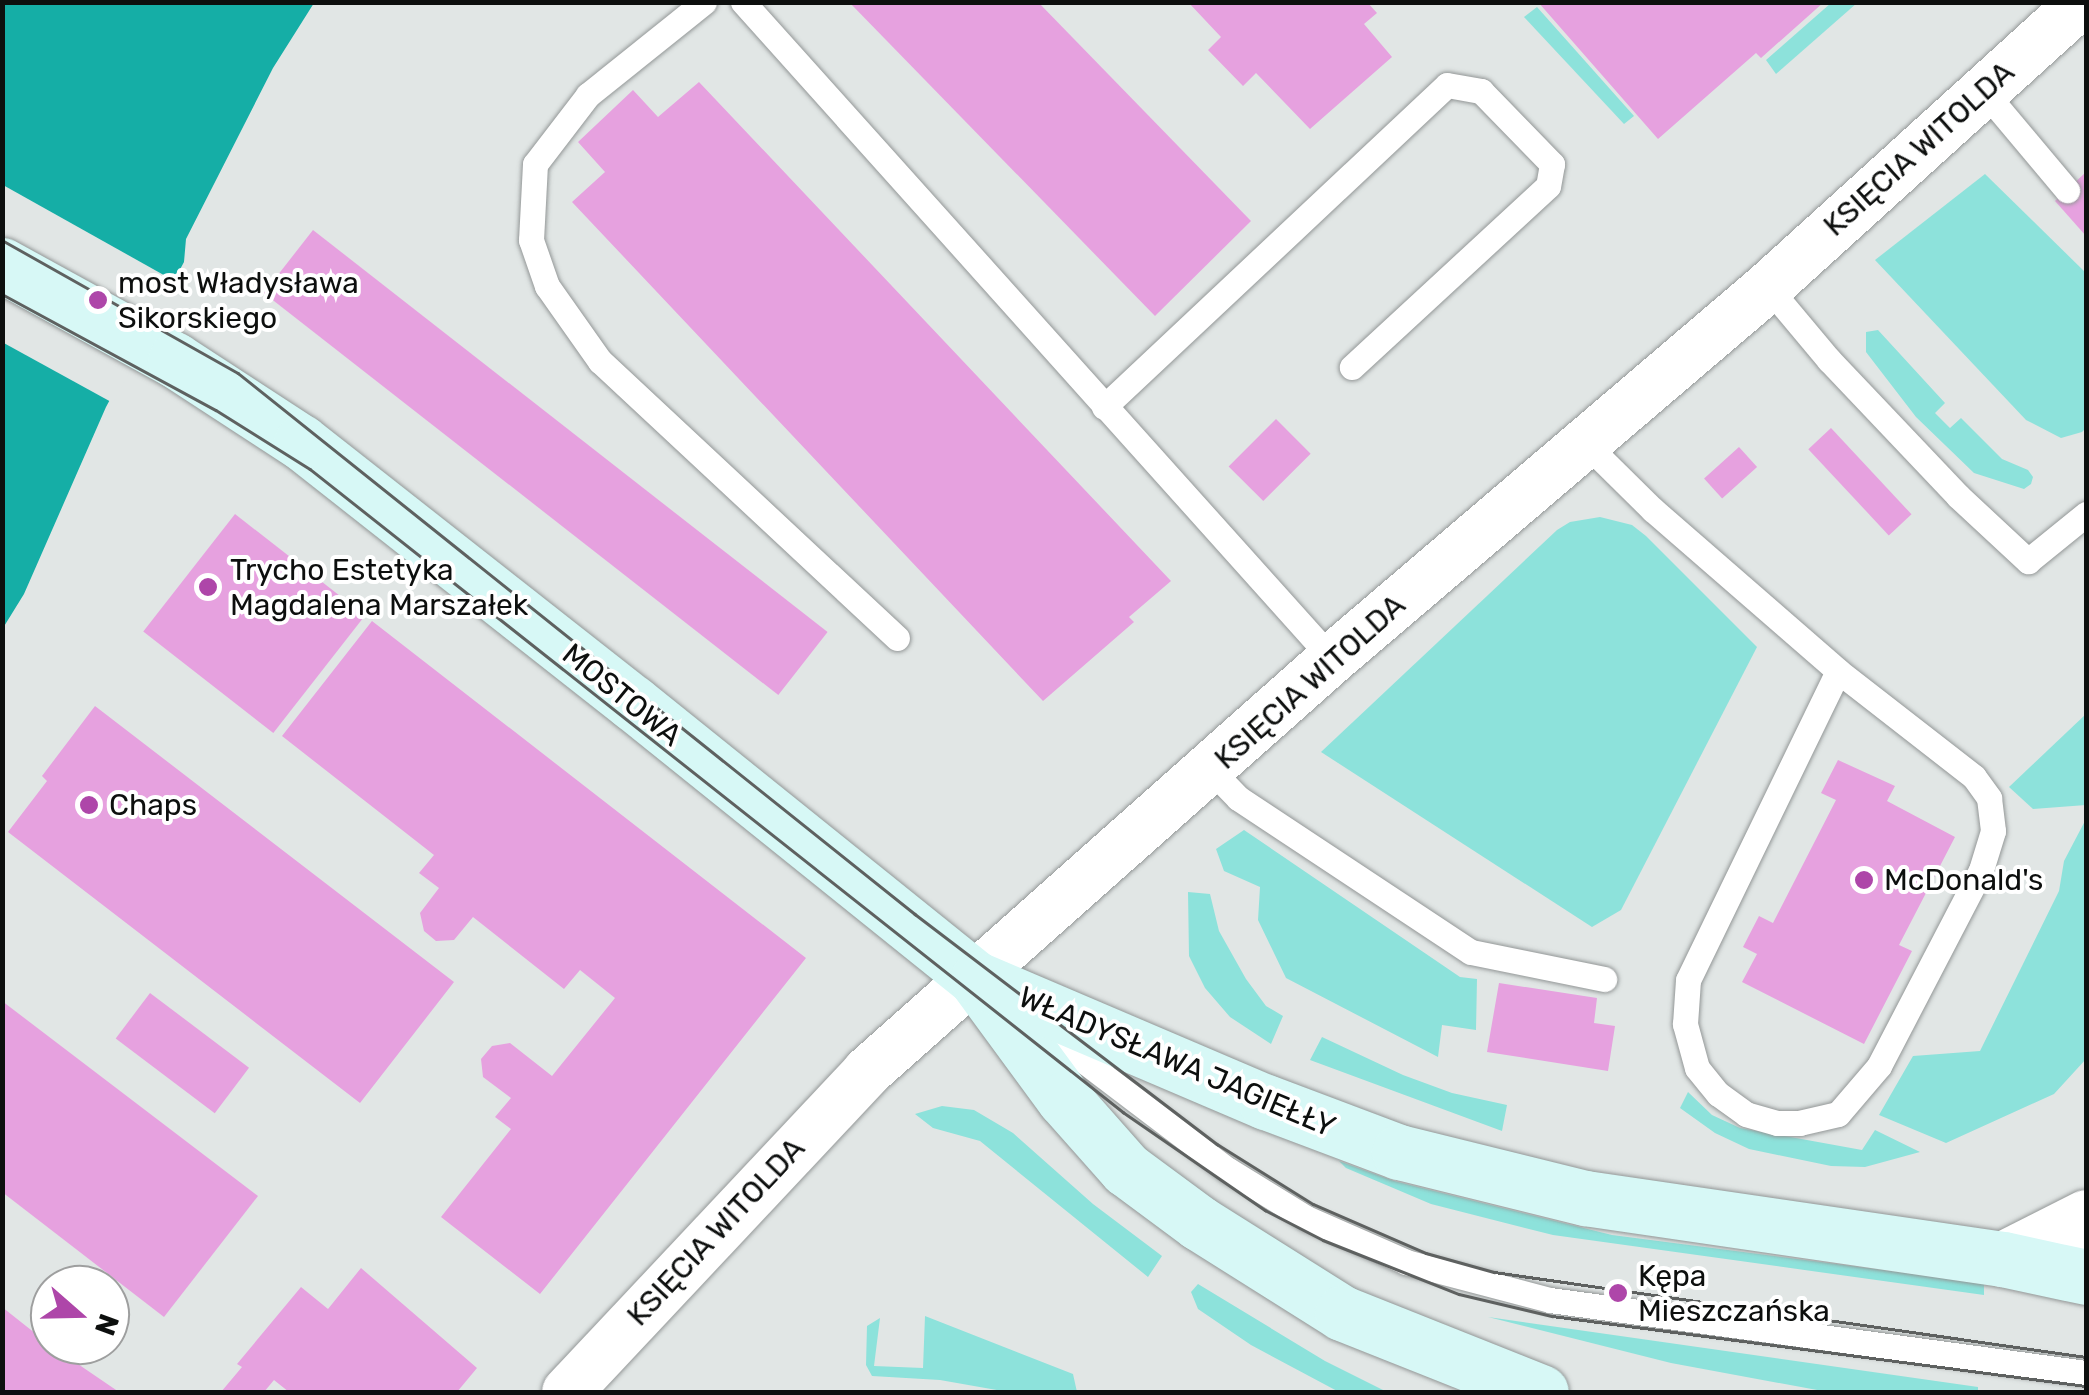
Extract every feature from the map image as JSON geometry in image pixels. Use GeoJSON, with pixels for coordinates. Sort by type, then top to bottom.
{"type":"FeatureCollection","features":[{"type":"Feature","properties":{"kind":"main road","name":"MOSTOWA"},"geometry":{"type":"LineString","coordinates":[[2,265],[163,354],[286,432],[353,481],[974,978]]}},
{"type":"Feature","properties":{"kind":"main road","name":"WŁADYSŁAWA JAGIEŁŁY"},"geometry":{"type":"LineString","coordinates":[[974,978],[1266,1102],[1399,1152],[1584,1198],[2003,1260],[2086,1278]]}},
{"type":"Feature","properties":{"kind":"main road","name":"WŁADYSŁAWA JAGIEŁŁY"},"geometry":{"type":"LineString","coordinates":[[974,978],[1064,1099],[1126,1169],[1198,1223],[1342,1313],[1542,1392]]}},
{"type":"Feature","properties":{"kind":"street","name":"KSIĘCIA WITOLDA"},"geometry":{"type":"LineString","coordinates":[[568,1392],[867,1072],[1332,659],[1584,442],[1768,287],[1996,106],[2082,2]]}},
{"type":"Feature","properties":{"kind":"street"},"geometry":{"type":"LineString","coordinates":[[2003,1260],[2086,1216]]}},
{"type":"Feature","properties":{"kind":"lane"},"geometry":{"type":"LineString","coordinates":[[704,2],[588,95],[535,164],[530,240],[547,286],[600,361],[897,638]]}},
{"type":"Feature","properties":{"kind":"lane"},"geometry":{"type":"LineString","coordinates":[[743,2],[1332,659]]}},
{"type":"Feature","properties":{"kind":"lane"},"geometry":{"type":"LineString","coordinates":[[1104,407],[1448,85],[1481,91],[1552,164],[1548,186],[1352,367]]}},
{"type":"Feature","properties":{"kind":"lane"},"geometry":{"type":"LineString","coordinates":[[1996,106],[2067,190]]}},
{"type":"Feature","properties":{"kind":"lane"},"geometry":{"type":"LineString","coordinates":[[1768,287],[1945,483],[2028,561],[2086,514]]}},
{"type":"Feature","properties":{"kind":"lane"},"geometry":{"type":"LineString","coordinates":[[1584,442],[1654,510],[1838,671],[1974,777],[1989,798],[1994,831],[1982,870],[1861,1092],[1838,1114],[1800,1123],[1777,1123],[1746,1114],[1718,1094],[1697,1068],[1685,1024],[1688,980],[1838,671]]}},
{"type":"Feature","properties":{"kind":"lane"},"geometry":{"type":"LineString","coordinates":[[1211,770],[1238,798],[1470,952],[1604,979]]}},
{"type":"Feature","properties":{"kind":"lane"},"geometry":{"type":"LineString","coordinates":[[974,978],[1228,1170],[1306,1218],[1406,1262],[1466,1282],[1550,1300],[2086,1374]]}},
{"type":"Feature","properties":{"kind":"shaded area"},"geometry":{"type":"Polygon","coordinates":[[[3,3],[314,3],[273,68],[186,239],[184,262],[106,407],[24,594],[3,628],[3,3]]]}},
{"type":"Feature","properties":{"kind":"shaded area"},"geometry":{"type":"Polygon","coordinates":[[[1831,3],[1857,3],[1776,74],[1766,60],[1831,3]]]}},
{"type":"Feature","properties":{"kind":"shaded area"},"geometry":{"type":"Polygon","coordinates":[[[1537,7],[1634,116],[1624,124],[1524,17],[1537,7]]]}},
{"type":"Feature","properties":{"kind":"shaded area"},"geometry":{"type":"Polygon","coordinates":[[[1985,174],[2086,273],[2086,428],[2082,432],[2061,438],[2026,420],[1875,260],[1985,174]]]}},
{"type":"Feature","properties":{"kind":"shaded area"},"geometry":{"type":"Polygon","coordinates":[[[1878,330],[1945,403],[1935,413],[1950,428],[1961,418],[2002,459],[2028,470],[2033,477],[2031,484],[2024,489],[1974,473],[1916,417],[1866,352],[1866,332],[1878,330]]]}},
{"type":"Feature","properties":{"kind":"shaded area"},"geometry":{"type":"Polygon","coordinates":[[[1600,517],[1632,525],[1646,536],[1757,647],[1621,910],[1592,927],[1321,752],[1557,530],[1570,522],[1600,517]]]}},
{"type":"Feature","properties":{"kind":"shaded area"},"geometry":{"type":"Polygon","coordinates":[[[2086,714],[2086,805],[2033,809],[2009,787],[2086,714]]]}},
{"type":"Feature","properties":{"kind":"shaded area"},"geometry":{"type":"Polygon","coordinates":[[[2086,819],[2086,1059],[2054,1094],[1946,1143],[1879,1115],[1913,1056],[1980,1051],[2059,891],[2064,861],[2086,819]]]}},
{"type":"Feature","properties":{"kind":"shaded area"},"geometry":{"type":"Polygon","coordinates":[[[1244,830],[1460,977],[1477,979],[1476,1030],[1442,1025],[1438,1057],[1286,978],[1258,920],[1260,887],[1224,871],[1216,849],[1244,830]]]}},
{"type":"Feature","properties":{"kind":"shaded area"},"geometry":{"type":"Polygon","coordinates":[[[1188,892],[1210,894],[1219,931],[1246,979],[1266,1006],[1283,1016],[1271,1044],[1230,1017],[1205,988],[1189,956],[1188,892]]]}},
{"type":"Feature","properties":{"kind":"shaded area"},"geometry":{"type":"Polygon","coordinates":[[[1322,1037],[1403,1075],[1452,1093],[1507,1105],[1502,1131],[1310,1060],[1322,1037]]]}},
{"type":"Feature","properties":{"kind":"shaded area"},"geometry":{"type":"Polygon","coordinates":[[[1688,1092],[1712,1115],[1740,1128],[1862,1150],[1875,1130],[1920,1152],[1865,1167],[1831,1166],[1749,1149],[1715,1133],[1680,1108],[1688,1092]]]}},
{"type":"Feature","properties":{"kind":"shaded area"},"geometry":{"type":"Polygon","coordinates":[[[942,1106],[974,1110],[1013,1133],[1093,1204],[1162,1256],[1148,1277],[980,1141],[933,1128],[915,1114],[942,1106]]]}},
{"type":"Feature","properties":{"kind":"shaded area"},"geometry":{"type":"Polygon","coordinates":[[[1339,1161],[1394,1181],[1612,1235],[1984,1283],[1984,1295],[1553,1235],[1431,1204],[1346,1168],[1339,1161]]]}},
{"type":"Feature","properties":{"kind":"shaded area"},"geometry":{"type":"Polygon","coordinates":[[[1198,1284],[1325,1361],[1387,1392],[1339,1392],[1251,1345],[1198,1309],[1191,1292],[1198,1284]]]}},
{"type":"Feature","properties":{"kind":"shaded area"},"geometry":{"type":"Polygon","coordinates":[[[925,1316],[1073,1374],[1077,1392],[1008,1392],[940,1380],[872,1376],[866,1365],[867,1326],[880,1318],[874,1366],[923,1368],[925,1316]]]}},
{"type":"Feature","properties":{"kind":"shaded area"},"geometry":{"type":"Polygon","coordinates":[[[1488,1317],[1978,1387],[1978,1392],[1828,1392],[1671,1363],[1488,1317]]]}},
{"type":"Feature","properties":{"kind":"pier","name":"most Władysława Sikorskiego"},"geometry":{"type":"Polygon","coordinates":[[[3,185],[178,283],[113,403],[2,342],[3,185]]]}},
{"type":"Feature","properties":{"kind":"building"},"geometry":{"type":"Polygon","coordinates":[[[849,2],[1038,2],[1251,221],[1155,316],[849,2]]]}},
{"type":"Feature","properties":{"kind":"building"},"geometry":{"type":"Polygon","coordinates":[[[1188,2],[1367,2],[1377,13],[1364,24],[1392,57],[1310,129],[1256,73],[1243,86],[1208,50],[1221,37],[1188,2]]]}},
{"type":"Feature","properties":{"kind":"building"},"geometry":{"type":"Polygon","coordinates":[[[1538,2],[1824,2],[1761,58],[1756,53],[1658,139],[1538,2]]]}},
{"type":"Feature","properties":{"kind":"building"},"geometry":{"type":"Polygon","coordinates":[[[699,82],[1171,581],[1129,617],[1134,622],[1043,701],[572,202],[605,172],[578,142],[633,90],[658,117],[699,82]]]}},
{"type":"Feature","properties":{"kind":"building"},"geometry":{"type":"Polygon","coordinates":[[[2086,172],[2086,236],[2055,201],[2086,172]]]}},
{"type":"Feature","properties":{"kind":"building"},"geometry":{"type":"Polygon","coordinates":[[[313,230],[828,632],[778,695],[264,293],[313,230]]]}},
{"type":"Feature","properties":{"kind":"building"},"geometry":{"type":"Polygon","coordinates":[[[1276,419],[1311,454],[1263,501],[1229,466],[1276,419]]]}},
{"type":"Feature","properties":{"kind":"building"},"geometry":{"type":"Polygon","coordinates":[[[1831,428],[1911,514],[1889,535],[1808,449],[1831,428]]]}},
{"type":"Feature","properties":{"kind":"building"},"geometry":{"type":"Polygon","coordinates":[[[1739,447],[1757,467],[1722,499],[1704,478],[1739,447]]]}},
{"type":"Feature","properties":{"kind":"building"},"geometry":{"type":"Polygon","coordinates":[[[235,514],[365,616],[273,733],[143,631],[235,514]]]}},
{"type":"Feature","properties":{"kind":"building"},"geometry":{"type":"Polygon","coordinates":[[[372,621],[806,958],[540,1294],[441,1217],[511,1129],[495,1117],[511,1098],[483,1077],[481,1059],[492,1046],[510,1043],[552,1076],[615,998],[580,970],[564,989],[473,917],[454,940],[436,941],[424,931],[420,913],[439,888],[419,873],[434,855],[282,736],[372,621]]]}},
{"type":"Feature","properties":{"kind":"building"},"geometry":{"type":"Polygon","coordinates":[[[95,706],[454,982],[360,1103],[8,832],[47,781],[42,776],[95,706]]]}},
{"type":"Feature","properties":{"kind":"building","name":"McDonald's"},"geometry":{"type":"Polygon","coordinates":[[[1838,760],[1895,786],[1887,801],[1955,837],[1899,945],[1912,951],[1864,1044],[1742,982],[1757,954],[1743,947],[1759,916],[1773,923],[1836,800],[1821,793],[1838,760]]]}},
{"type":"Feature","properties":{"kind":"building"},"geometry":{"type":"Polygon","coordinates":[[[1499,983],[1597,998],[1594,1023],[1615,1026],[1608,1071],[1487,1052],[1499,983]]]}},
{"type":"Feature","properties":{"kind":"building"},"geometry":{"type":"Polygon","coordinates":[[[150,993],[249,1068],[215,1113],[116,1039],[150,993]]]}},
{"type":"Feature","properties":{"kind":"building"},"geometry":{"type":"Polygon","coordinates":[[[2,1001],[258,1196],[164,1317],[130,1291],[130,1265],[97,1265],[2,1192],[2,1001]]]}},
{"type":"Feature","properties":{"kind":"building"},"geometry":{"type":"Polygon","coordinates":[[[361,1268],[477,1368],[457,1392],[289,1392],[274,1380],[264,1392],[221,1392],[242,1367],[237,1364],[301,1287],[328,1309],[361,1268]]]}},
{"type":"Feature","properties":{"kind":"building"},"geometry":{"type":"Polygon","coordinates":[[[2,1307],[30,1329],[30,1365],[79,1365],[119,1392],[2,1392],[2,1307]]]}},
{"type":"Feature","properties":{"kind":"tram line"},"geometry":{"type":"LineString","coordinates":[[2,240],[238,373],[915,914],[1217,1144],[1313,1204],[1426,1253],[1494,1272],[2086,1357]]}},
{"type":"Feature","properties":{"kind":"tram line"},"geometry":{"type":"LineString","coordinates":[[2,294],[216,410],[310,469],[1123,1112],[1265,1210],[1323,1240],[1459,1294],[1552,1316],[2086,1386]]}},
{"type":"Feature","properties":{"kind":"place","name":"most Władysława Sikorskiego"},"geometry":{"type":"Point","coordinates":[98,300]}},
{"type":"Feature","properties":{"kind":"place","name":"Trycho Estetyka Magdalena Marszałek"},"geometry":{"type":"Point","coordinates":[208,587]}},
{"type":"Feature","properties":{"kind":"place","name":"Chaps"},"geometry":{"type":"Point","coordinates":[89,805]}},
{"type":"Feature","properties":{"kind":"place","name":"McDonald's"},"geometry":{"type":"Point","coordinates":[1864,880]}},
{"type":"Feature","properties":{"kind":"place","name":"Kępa Mieszczańska"},"geometry":{"type":"Point","coordinates":[1618,1293]}}]}
